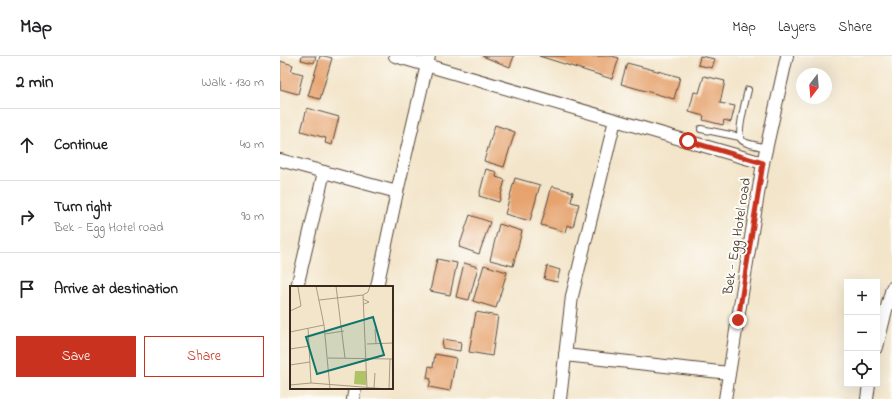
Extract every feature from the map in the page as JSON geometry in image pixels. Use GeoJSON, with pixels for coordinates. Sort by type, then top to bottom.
{"type":"FeatureCollection","features":[{"type":"Feature","properties":{"kind":"street"},"geometry":{"type":"LineString","coordinates":[[395,56],[428,61],[615,120],[763,163]]}},
{"type":"Feature","properties":{"kind":"street","name":"Bek - Egg Hotel road"},"geometry":{"type":"LineString","coordinates":[[725,399],[763,163],[787,56]]}},
{"type":"Feature","properties":{"kind":"street"},"geometry":{"type":"LineString","coordinates":[[377,286],[397,192],[428,61]]}},
{"type":"Feature","properties":{"kind":"street"},"geometry":{"type":"LineString","coordinates":[[560,399],[575,280],[615,120]]}},
{"type":"Feature","properties":{"kind":"street"},"geometry":{"type":"LineString","coordinates":[[280,160],[397,192]]}},
{"type":"Feature","properties":{"kind":"street"},"geometry":{"type":"LineString","coordinates":[[297,286],[324,172]]}},
{"type":"Feature","properties":{"kind":"street"},"geometry":{"type":"LineString","coordinates":[[880,338],[888,315],[892,288]]}},
{"type":"Feature","properties":{"kind":"street"},"geometry":{"type":"LineString","coordinates":[[565,355],[729,373]]}},
{"type":"Feature","properties":{"kind":"street"},"geometry":{"type":"LineString","coordinates":[[867,399],[869,387]]}},
{"type":"Feature","properties":{"kind":"street"},"geometry":{"type":"LineString","coordinates":[[353,399],[355,389]]}},
{"type":"Feature","properties":{"kind":"lane"},"geometry":{"type":"LineString","coordinates":[[740,137],[740,129],[748,90]]}},
{"type":"Feature","properties":{"kind":"lane"},"geometry":{"type":"LineString","coordinates":[[701,129],[740,137],[741,140],[767,148]]}},
{"type":"Feature","properties":{"kind":"building"},"geometry":{"type":"Polygon","coordinates":[[[302,56],[316,56],[314,63],[301,60],[302,56]]]}},
{"type":"Feature","properties":{"kind":"building"},"geometry":{"type":"Polygon","coordinates":[[[320,56],[332,58],[320,99],[308,96],[320,56]]]}},
{"type":"Feature","properties":{"kind":"building"},"geometry":{"type":"Polygon","coordinates":[[[482,56],[514,56],[510,67],[482,56]]]}},
{"type":"Feature","properties":{"kind":"building"},"geometry":{"type":"Polygon","coordinates":[[[539,56],[612,56],[619,58],[612,79],[539,56]]]}},
{"type":"Feature","properties":{"kind":"building"},"geometry":{"type":"Polygon","coordinates":[[[700,56],[715,59],[712,68],[698,65],[700,56]]]}},
{"type":"Feature","properties":{"kind":"building"},"geometry":{"type":"Polygon","coordinates":[[[280,61],[293,65],[291,71],[303,74],[298,94],[280,89],[280,61]]]}},
{"type":"Feature","properties":{"kind":"building"},"geometry":{"type":"Polygon","coordinates":[[[627,63],[680,77],[674,99],[621,84],[627,63]]]}},
{"type":"Feature","properties":{"kind":"building"},"geometry":{"type":"Polygon","coordinates":[[[704,76],[725,81],[720,103],[735,106],[731,122],[724,120],[723,125],[703,120],[704,116],[689,112],[694,92],[699,93],[704,76]]]}},
{"type":"Feature","properties":{"kind":"building"},"geometry":{"type":"Polygon","coordinates":[[[307,108],[339,117],[332,145],[325,143],[326,138],[301,131],[307,108]]]}},
{"type":"Feature","properties":{"kind":"building"},"geometry":{"type":"Polygon","coordinates":[[[495,125],[515,132],[504,167],[484,161],[495,125]]]}},
{"type":"Feature","properties":{"kind":"building"},"geometry":{"type":"Polygon","coordinates":[[[486,169],[497,172],[496,177],[505,180],[499,202],[479,196],[486,169]]]}},
{"type":"Feature","properties":{"kind":"building"},"geometry":{"type":"Polygon","coordinates":[[[515,178],[540,185],[530,221],[505,214],[515,178]]]}},
{"type":"Feature","properties":{"kind":"building"},"geometry":{"type":"Polygon","coordinates":[[[552,186],[573,192],[571,202],[579,204],[573,227],[567,225],[565,232],[541,225],[552,186]]]}},
{"type":"Feature","properties":{"kind":"building"},"geometry":{"type":"Polygon","coordinates":[[[470,215],[490,222],[479,254],[459,247],[470,215]]]}},
{"type":"Feature","properties":{"kind":"building"},"geometry":{"type":"Polygon","coordinates":[[[499,224],[522,231],[513,266],[490,260],[499,224]]]}},
{"type":"Feature","properties":{"kind":"building"},"geometry":{"type":"Polygon","coordinates":[[[437,259],[457,263],[450,295],[430,291],[437,259]]]}},
{"type":"Feature","properties":{"kind":"building"},"geometry":{"type":"Polygon","coordinates":[[[464,263],[478,267],[469,300],[456,297],[464,263]]]}},
{"type":"Feature","properties":{"kind":"building"},"geometry":{"type":"Polygon","coordinates":[[[484,265],[507,272],[496,308],[473,301],[484,265]]]}},
{"type":"Feature","properties":{"kind":"building"},"geometry":{"type":"Polygon","coordinates":[[[547,266],[560,270],[557,282],[544,279],[547,266]]]}},
{"type":"Feature","properties":{"kind":"building"},"geometry":{"type":"Polygon","coordinates":[[[476,312],[498,316],[492,356],[469,352],[476,312]]]}},
{"type":"Feature","properties":{"kind":"building"},"geometry":{"type":"Polygon","coordinates":[[[443,339],[461,342],[460,351],[442,348],[443,339]]]}},
{"type":"Feature","properties":{"kind":"building"},"geometry":{"type":"Polygon","coordinates":[[[435,354],[456,358],[450,391],[429,387],[431,379],[427,378],[429,366],[433,367],[435,354]]]}},
{"type":"Feature","properties":{"kind":"route"},"geometry":{"type":"LineString","coordinates":[[688,141],[763,163],[738,320]]}}]}
